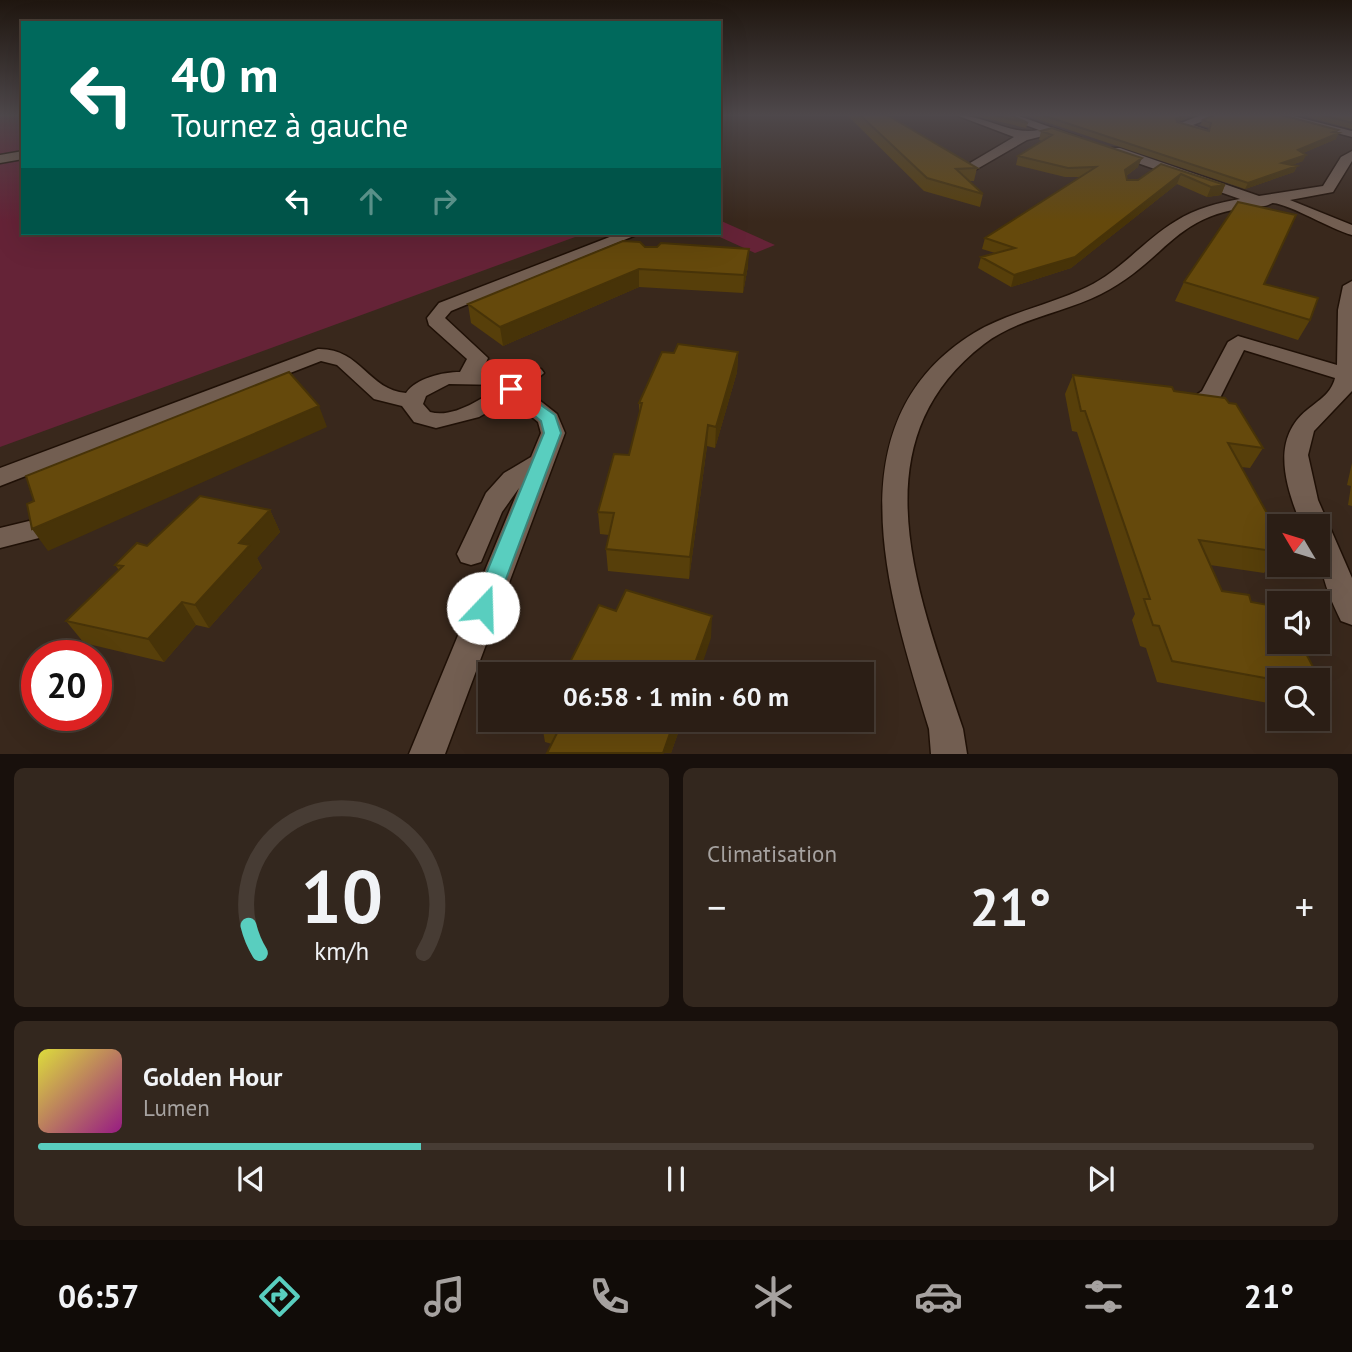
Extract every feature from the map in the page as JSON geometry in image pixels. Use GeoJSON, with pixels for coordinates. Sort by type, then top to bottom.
{"type":"FeatureCollection","features":[{"type":"Feature","properties":{"kind":"street"},"geometry":{"type":"LineString","coordinates":[[970,169],[1000,150]]}},
{"type":"Feature","properties":{"kind":"street"},"geometry":{"type":"LineString","coordinates":[[1113,150],[1352,230]]}},
{"type":"Feature","properties":{"kind":"street"},"geometry":{"type":"LineString","coordinates":[[0,159],[21,155]]}},
{"type":"Feature","properties":{"kind":"street"},"geometry":{"type":"LineString","coordinates":[[949,754],[942,718],[911,622],[896,548],[893,515],[897,464],[902,442],[919,402],[939,373],[998,327],[1111,281],[1196,216],[1228,207],[1328,189],[1345,160],[1352,155]]}},
{"type":"Feature","properties":{"kind":"street"},"geometry":{"type":"LineString","coordinates":[[1139,176],[1160,165]]}},
{"type":"Feature","properties":{"kind":"street"},"geometry":{"type":"LineString","coordinates":[[466,377],[477,366],[478,358],[438,325],[438,314],[465,297],[606,243],[637,240]]}},
{"type":"Feature","properties":{"kind":"street"},"geometry":{"type":"LineString","coordinates":[[1312,514],[1298,475],[1297,444],[1307,424],[1336,399],[1347,375],[1349,356],[1346,320],[1352,286]]}},
{"type":"Feature","properties":{"kind":"street"},"geometry":{"type":"LineString","coordinates":[[1200,400],[1211,395],[1238,342],[1347,375]]}},
{"type":"Feature","properties":{"kind":"street"},"geometry":{"type":"LineString","coordinates":[[0,477],[318,355],[342,358],[379,392],[393,398],[412,400]]}},
{"type":"Feature","properties":{"kind":"street"},"geometry":{"type":"LineString","coordinates":[[534,373],[511,389],[477,410],[444,422],[419,416],[414,411],[412,400],[416,393],[435,381],[466,377],[493,380],[534,373]]}},
{"type":"Feature","properties":{"kind":"street"},"geometry":{"type":"LineString","coordinates":[[426,754],[552,428],[549,419],[511,389]]}},
{"type":"Feature","properties":{"kind":"street"},"geometry":{"type":"LineString","coordinates":[[471,554],[498,491],[514,476],[540,463]]}},
{"type":"Feature","properties":{"kind":"street"},"geometry":{"type":"LineString","coordinates":[[0,538],[29,531]]}},
{"type":"Feature","properties":{"kind":"street"},"geometry":{"type":"LineString","coordinates":[[1330,559],[1352,611]]}},
{"type":"Feature","properties":{"kind":"shaded area"},"geometry":{"type":"Polygon","coordinates":[[[0,150],[21,150],[21,235],[581,235],[0,447],[0,150]]]}},
{"type":"Feature","properties":{"kind":"shaded area"},"geometry":{"type":"Polygon","coordinates":[[[721,221],[775,245],[755,253],[715,235],[721,235],[721,221]]]}},
{"type":"Feature","properties":{"kind":"building"},"geometry":{"type":"Polygon","coordinates":[[[897,150],[947,150],[977,168],[956,169],[983,194],[927,178],[897,150]]]}},
{"type":"Feature","properties":{"kind":"building"},"geometry":{"type":"Polygon","coordinates":[[[1027,150],[1119,150],[1142,158],[1125,170],[1127,180],[1138,180],[1161,164],[1225,185],[1211,187],[1181,174],[1075,257],[1014,275],[981,257],[1015,248],[985,238],[1096,167],[1068,168],[1018,156],[1027,150]]]}},
{"type":"Feature","properties":{"kind":"building"},"geometry":{"type":"Polygon","coordinates":[[[1149,150],[1298,150],[1306,155],[1282,163],[1297,166],[1248,183],[1149,150]]]}},
{"type":"Feature","properties":{"kind":"building"},"geometry":{"type":"Polygon","coordinates":[[[1238,202],[1296,215],[1264,284],[1318,298],[1310,320],[1184,282],[1238,202]]]}},
{"type":"Feature","properties":{"kind":"building"},"geometry":{"type":"Polygon","coordinates":[[[623,241],[640,242],[645,247],[657,247],[661,243],[749,249],[744,275],[639,269],[500,327],[468,304],[623,241]]]}},
{"type":"Feature","properties":{"kind":"building"},"geometry":{"type":"Polygon","coordinates":[[[678,344],[738,352],[716,427],[708,425],[690,557],[606,549],[614,513],[598,512],[614,454],[629,455],[642,403],[639,403],[662,352],[674,353],[678,344]]]}},
{"type":"Feature","properties":{"kind":"building"},"geometry":{"type":"Polygon","coordinates":[[[289,372],[319,406],[32,529],[27,504],[34,501],[26,476],[289,372]]]}},
{"type":"Feature","properties":{"kind":"building"},"geometry":{"type":"Polygon","coordinates":[[[1073,375],[1172,387],[1174,391],[1225,398],[1229,403],[1236,404],[1263,448],[1228,443],[1267,514],[1267,550],[1199,540],[1222,591],[1249,595],[1251,602],[1267,605],[1267,654],[1306,654],[1314,668],[1267,668],[1267,678],[1172,661],[1159,626],[1153,625],[1144,599],[1150,599],[1085,411],[1081,411],[1073,375]]]}},
{"type":"Feature","properties":{"kind":"building"},"geometry":{"type":"Polygon","coordinates":[[[200,496],[270,510],[239,543],[250,545],[195,605],[182,602],[148,639],[66,621],[123,566],[115,565],[137,543],[147,546],[200,496]]]}},
{"type":"Feature","properties":{"kind":"building"},"geometry":{"type":"Polygon","coordinates":[[[626,590],[712,616],[695,662],[570,662],[599,605],[616,611],[626,590]]]}},
{"type":"Feature","properties":{"kind":"building"},"geometry":{"type":"Polygon","coordinates":[[[558,732],[670,732],[663,753],[547,753],[558,732]]]}},
{"type":"Feature","properties":{"kind":"route"},"geometry":{"type":"LineString","coordinates":[[483,608],[553,433],[549,419],[511,389]]}}]}
